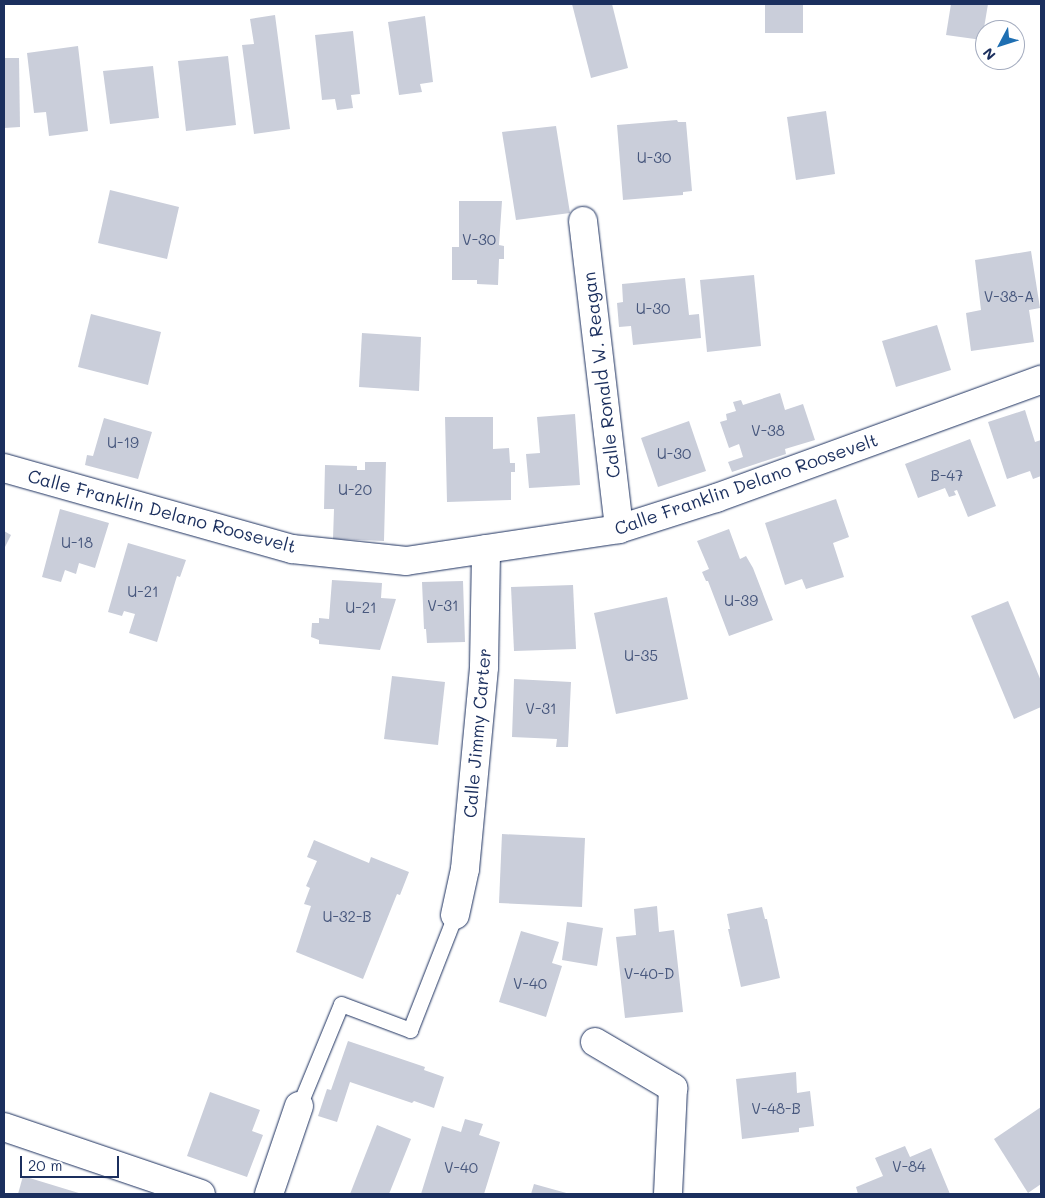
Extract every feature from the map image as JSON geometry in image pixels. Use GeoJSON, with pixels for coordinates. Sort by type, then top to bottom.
{"type":"FeatureCollection","features":[{"type":"Feature","properties":{"kind":"street","name":"Calle Ronald W. Reagan"},"geometry":{"type":"LineString","coordinates":[[583,221],[620,529]]}},
{"type":"Feature","properties":{"kind":"street","name":"Calle Franklin Delano Roosevelt"},"geometry":{"type":"LineString","coordinates":[[4,468],[292,549],[406,561],[620,529],[716,498],[1041,380]]}},
{"type":"Feature","properties":{"kind":"street","name":"Calle Jimmy Carter"},"geometry":{"type":"LineString","coordinates":[[454,914],[465,869],[484,667],[486,549]]}},
{"type":"Feature","properties":{"kind":"street"},"geometry":{"type":"LineString","coordinates":[[595,1042],[673,1088],[668,1194]]}},
{"type":"Feature","properties":{"kind":"street"},"geometry":{"type":"LineString","coordinates":[[269,1194],[298,1106]]}},
{"type":"Feature","properties":{"kind":"street"},"geometry":{"type":"LineString","coordinates":[[4,1127],[201,1194]]}},
{"type":"Feature","properties":{"kind":"lane"},"geometry":{"type":"LineString","coordinates":[[298,1106],[341,1004],[410,1030],[454,914]]}},
{"type":"Feature","properties":{"kind":"building"},"geometry":{"type":"Polygon","coordinates":[[[572,4],[612,4],[628,68],[591,78],[572,4]]]}},
{"type":"Feature","properties":{"kind":"building"},"geometry":{"type":"Polygon","coordinates":[[[765,4],[803,4],[803,33],[765,33],[765,4]]]}},
{"type":"Feature","properties":{"kind":"building"},"geometry":{"type":"Polygon","coordinates":[[[951,4],[988,4],[985,20],[975,20],[975,39],[946,35],[951,4]]]}},
{"type":"Feature","properties":{"kind":"building"},"geometry":{"type":"Polygon","coordinates":[[[275,15],[290,129],[254,134],[242,45],[254,44],[250,19],[275,15]]]}},
{"type":"Feature","properties":{"kind":"building"},"geometry":{"type":"Polygon","coordinates":[[[425,16],[433,82],[420,84],[422,92],[399,95],[388,22],[425,16]]]}},
{"type":"Feature","properties":{"kind":"building"},"geometry":{"type":"Polygon","coordinates":[[[353,31],[360,94],[351,95],[353,108],[337,110],[335,99],[322,100],[315,35],[353,31]]]}},
{"type":"Feature","properties":{"kind":"building"},"geometry":{"type":"Polygon","coordinates":[[[78,46],[88,131],[49,136],[46,112],[34,113],[27,53],[78,46]]]}},
{"type":"Feature","properties":{"kind":"building"},"geometry":{"type":"Polygon","coordinates":[[[228,56],[236,125],[186,131],[178,61],[228,56]]]}},
{"type":"Feature","properties":{"kind":"building"},"geometry":{"type":"Polygon","coordinates":[[[4,58],[19,58],[20,127],[4,128],[4,58]]]}},
{"type":"Feature","properties":{"kind":"building"},"geometry":{"type":"Polygon","coordinates":[[[153,66],[159,118],[110,124],[103,71],[153,66]]]}},
{"type":"Feature","properties":{"kind":"building"},"geometry":{"type":"Polygon","coordinates":[[[826,111],[835,174],[796,180],[787,117],[826,111]]]}},
{"type":"Feature","properties":{"kind":"building"},"geometry":{"type":"Polygon","coordinates":[[[677,120],[678,122],[686,122],[692,191],[683,192],[683,195],[623,200],[617,125],[677,120]]]}},
{"type":"Feature","properties":{"kind":"building"},"geometry":{"type":"Polygon","coordinates":[[[556,126],[570,213],[516,220],[502,132],[556,126]]]}},
{"type":"Feature","properties":{"kind":"building"},"geometry":{"type":"Polygon","coordinates":[[[110,190],[179,207],[167,259],[98,243],[110,190]]]}},
{"type":"Feature","properties":{"kind":"building"},"geometry":{"type":"Polygon","coordinates":[[[459,201],[502,201],[499,245],[504,246],[504,259],[499,259],[498,285],[477,284],[477,280],[452,280],[452,247],[459,247],[459,201]]]}},
{"type":"Feature","properties":{"kind":"building"},"geometry":{"type":"Polygon","coordinates":[[[1031,251],[1040,308],[1029,310],[1034,342],[971,351],[966,313],[981,310],[975,260],[1031,251]]]}},
{"type":"Feature","properties":{"kind":"building"},"geometry":{"type":"Polygon","coordinates":[[[754,275],[761,346],[707,352],[700,280],[754,275]]]}},
{"type":"Feature","properties":{"kind":"building"},"geometry":{"type":"Polygon","coordinates":[[[685,278],[689,315],[699,314],[701,338],[633,345],[631,326],[619,327],[617,303],[623,302],[622,284],[685,278]]]}},
{"type":"Feature","properties":{"kind":"building"},"geometry":{"type":"Polygon","coordinates":[[[91,314],[161,332],[148,385],[78,367],[91,314]]]}},
{"type":"Feature","properties":{"kind":"building"},"geometry":{"type":"Polygon","coordinates":[[[937,325],[951,370],[896,387],[882,341],[937,325]]]}},
{"type":"Feature","properties":{"kind":"building"},"geometry":{"type":"Polygon","coordinates":[[[362,333],[421,337],[419,391],[359,387],[362,333]]]}},
{"type":"Feature","properties":{"kind":"building"},"geometry":{"type":"Polygon","coordinates":[[[780,393],[785,410],[803,404],[815,440],[785,449],[786,454],[732,472],[728,462],[743,457],[739,444],[729,448],[720,422],[727,420],[726,414],[736,411],[733,402],[741,400],[743,405],[780,393]]]}},
{"type":"Feature","properties":{"kind":"building"},"geometry":{"type":"Polygon","coordinates":[[[1025,410],[1035,442],[1041,440],[1041,476],[1033,479],[1030,471],[1007,479],[988,422],[1025,410]]]}},
{"type":"Feature","properties":{"kind":"building"},"geometry":{"type":"Polygon","coordinates":[[[575,414],[580,485],[529,488],[526,454],[540,453],[537,417],[575,414]]]}},
{"type":"Feature","properties":{"kind":"building"},"geometry":{"type":"Polygon","coordinates":[[[445,417],[493,417],[493,449],[509,448],[510,463],[515,463],[515,472],[511,472],[511,500],[447,502],[445,417]]]}},
{"type":"Feature","properties":{"kind":"building"},"geometry":{"type":"Polygon","coordinates":[[[104,418],[152,432],[138,479],[85,465],[87,455],[93,456],[104,418]]]}},
{"type":"Feature","properties":{"kind":"building"},"geometry":{"type":"Polygon","coordinates":[[[689,421],[706,471],[658,487],[641,438],[689,421]]]}},
{"type":"Feature","properties":{"kind":"building"},"geometry":{"type":"Polygon","coordinates":[[[970,439],[996,506],[968,517],[957,490],[954,491],[956,495],[949,497],[945,488],[918,498],[905,464],[970,439]]]}},
{"type":"Feature","properties":{"kind":"building"},"geometry":{"type":"Polygon","coordinates":[[[365,462],[386,462],[384,541],[333,539],[334,509],[324,509],[325,465],[357,466],[357,470],[365,470],[365,462]]]}},
{"type":"Feature","properties":{"kind":"building"},"geometry":{"type":"Polygon","coordinates":[[[836,499],[849,537],[833,543],[844,577],[806,589],[802,579],[785,585],[765,523],[836,499]]]}},
{"type":"Feature","properties":{"kind":"building"},"geometry":{"type":"Polygon","coordinates":[[[60,509],[109,523],[95,568],[79,563],[76,574],[65,570],[61,582],[42,577],[60,509]]]}},
{"type":"Feature","properties":{"kind":"building"},"geometry":{"type":"Polygon","coordinates":[[[729,529],[740,559],[746,556],[753,568],[773,620],[729,636],[708,581],[706,581],[702,572],[709,569],[697,541],[729,529]]]}},
{"type":"Feature","properties":{"kind":"building"},"geometry":{"type":"Polygon","coordinates":[[[4,531],[11,535],[4,549],[4,531]]]}},
{"type":"Feature","properties":{"kind":"building"},"geometry":{"type":"Polygon","coordinates":[[[128,543],[186,560],[180,577],[177,576],[157,642],[129,633],[135,614],[124,611],[122,616],[108,612],[128,543]]]}},
{"type":"Feature","properties":{"kind":"building"},"geometry":{"type":"Polygon","coordinates":[[[332,580],[382,583],[381,598],[396,599],[380,650],[319,644],[319,640],[311,637],[312,623],[319,623],[319,618],[329,619],[332,580]]]}},
{"type":"Feature","properties":{"kind":"building"},"geometry":{"type":"Polygon","coordinates":[[[463,581],[465,642],[427,643],[426,629],[424,629],[422,582],[463,581]]]}},
{"type":"Feature","properties":{"kind":"building"},"geometry":{"type":"Polygon","coordinates":[[[573,585],[576,649],[514,651],[511,587],[573,585]]]}},
{"type":"Feature","properties":{"kind":"building"},"geometry":{"type":"Polygon","coordinates":[[[667,597],[688,699],[616,714],[594,613],[667,597]]]}},
{"type":"Feature","properties":{"kind":"building"},"geometry":{"type":"Polygon","coordinates":[[[1008,601],[1041,681],[1041,707],[1014,719],[971,616],[1008,601]]]}},
{"type":"Feature","properties":{"kind":"building"},"geometry":{"type":"Polygon","coordinates":[[[392,676],[445,682],[438,745],[384,739],[392,676]]]}},
{"type":"Feature","properties":{"kind":"building"},"geometry":{"type":"Polygon","coordinates":[[[514,679],[571,682],[568,747],[556,747],[557,739],[512,737],[514,679]]]}},
{"type":"Feature","properties":{"kind":"building"},"geometry":{"type":"Polygon","coordinates":[[[502,834],[585,838],[582,907],[499,903],[502,834]]]}},
{"type":"Feature","properties":{"kind":"building"},"geometry":{"type":"Polygon","coordinates":[[[314,840],[369,863],[371,857],[409,872],[400,895],[397,894],[363,979],[296,952],[311,906],[304,904],[310,888],[306,886],[317,861],[307,857],[314,840]]]}},
{"type":"Feature","properties":{"kind":"building"},"geometry":{"type":"Polygon","coordinates":[[[657,906],[659,932],[674,930],[683,1012],[625,1018],[616,937],[636,935],[634,909],[657,906]]]}},
{"type":"Feature","properties":{"kind":"building"},"geometry":{"type":"Polygon","coordinates":[[[762,907],[765,919],[767,919],[780,978],[741,987],[728,929],[730,929],[727,914],[762,907]]]}},
{"type":"Feature","properties":{"kind":"building"},"geometry":{"type":"Polygon","coordinates":[[[567,922],[603,928],[597,966],[562,960],[567,922]]]}},
{"type":"Feature","properties":{"kind":"building"},"geometry":{"type":"Polygon","coordinates":[[[521,931],[559,942],[552,963],[562,966],[546,1017],[499,1002],[521,931]]]}},
{"type":"Feature","properties":{"kind":"building"},"geometry":{"type":"Polygon","coordinates":[[[348,1041],[425,1067],[424,1070],[444,1077],[434,1108],[414,1101],[412,1103],[350,1082],[337,1122],[318,1116],[327,1089],[331,1090],[348,1041]]]}},
{"type":"Feature","properties":{"kind":"building"},"geometry":{"type":"Polygon","coordinates":[[[796,1072],[797,1093],[810,1091],[814,1126],[799,1128],[799,1132],[742,1139],[736,1079],[796,1072]]]}},
{"type":"Feature","properties":{"kind":"building"},"geometry":{"type":"Polygon","coordinates":[[[210,1092],[260,1110],[252,1131],[263,1135],[247,1177],[187,1156],[210,1092]]]}},
{"type":"Feature","properties":{"kind":"building"},"geometry":{"type":"Polygon","coordinates":[[[1041,1107],[1041,1184],[1028,1193],[994,1139],[1041,1107]]]}},
{"type":"Feature","properties":{"kind":"building"},"geometry":{"type":"Polygon","coordinates":[[[465,1119],[483,1124],[479,1135],[500,1142],[484,1194],[421,1194],[442,1126],[461,1132],[465,1119]]]}},
{"type":"Feature","properties":{"kind":"building"},"geometry":{"type":"Polygon","coordinates":[[[377,1125],[411,1139],[389,1194],[350,1194],[377,1125]]]}},
{"type":"Feature","properties":{"kind":"building"},"geometry":{"type":"Polygon","coordinates":[[[905,1146],[910,1157],[931,1148],[950,1194],[858,1194],[856,1187],[883,1176],[875,1158],[905,1146]]]}},
{"type":"Feature","properties":{"kind":"building"},"geometry":{"type":"Polygon","coordinates":[[[23,1176],[82,1194],[18,1194],[23,1176]]]}},
{"type":"Feature","properties":{"kind":"building"},"geometry":{"type":"Polygon","coordinates":[[[534,1184],[570,1194],[531,1194],[534,1184]]]}}]}
